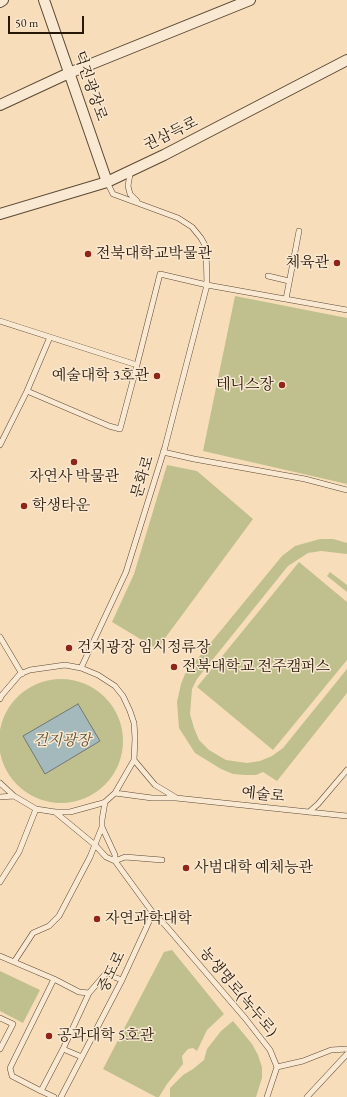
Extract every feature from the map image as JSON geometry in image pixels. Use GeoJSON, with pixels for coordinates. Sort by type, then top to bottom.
{"type":"FeatureCollection","features":[{"type":"Feature","properties":{"kind":"street","name":"덕진광장로"},"geometry":{"type":"LineString","coordinates":[[44,0],[107,182]]}},
{"type":"Feature","properties":{"kind":"street"},"geometry":{"type":"LineString","coordinates":[[0,105],[69,73],[247,1]]}},
{"type":"Feature","properties":{"kind":"street","name":"권삼득로"},"geometry":{"type":"LineString","coordinates":[[0,214],[107,182],[171,151],[347,60]]}},
{"type":"Feature","properties":{"kind":"lane"},"geometry":{"type":"LineString","coordinates":[[138,166],[130,174],[128,186],[130,194],[139,203]]}},
{"type":"Feature","properties":{"kind":"lane","name":"문화로"},"geometry":{"type":"LineString","coordinates":[[81,668],[126,572],[163,452],[207,285],[206,248],[201,238],[192,227],[178,218],[113,194],[107,182]]}},
{"type":"Feature","properties":{"kind":"lane"},"geometry":{"type":"LineString","coordinates":[[286,299],[299,231]]}},
{"type":"Feature","properties":{"kind":"lane"},"geometry":{"type":"LineString","coordinates":[[27,391],[109,426],[120,429],[160,274],[207,285],[347,310]]}},
{"type":"Feature","properties":{"kind":"lane"},"geometry":{"type":"LineString","coordinates":[[268,276],[289,281]]}},
{"type":"Feature","properties":{"kind":"lane"},"geometry":{"type":"LineString","coordinates":[[0,321],[136,365]]}},
{"type":"Feature","properties":{"kind":"lane"},"geometry":{"type":"LineString","coordinates":[[0,445],[27,391],[50,337]]}},
{"type":"Feature","properties":{"kind":"lane"},"geometry":{"type":"LineString","coordinates":[[163,452],[305,479],[347,490]]}},
{"type":"Feature","properties":{"kind":"lane"},"geometry":{"type":"LineString","coordinates":[[0,637],[22,674]]}},
{"type":"Feature","properties":{"kind":"lane"},"geometry":{"type":"LineString","coordinates":[[0,699],[22,674],[37,669],[65,665],[81,668],[98,675],[115,686],[123,696],[134,723],[135,738],[134,760],[115,793],[105,802],[70,812],[55,812],[36,809],[14,796],[0,783]]}},
{"type":"Feature","properties":{"kind":"lane"},"geometry":{"type":"LineString","coordinates":[[134,760],[154,785],[176,798]]}},
{"type":"Feature","properties":{"kind":"lane"},"geometry":{"type":"LineString","coordinates":[[309,812],[318,804],[347,770]]}},
{"type":"Feature","properties":{"kind":"lane","name":"예술로"},"geometry":{"type":"LineString","coordinates":[[115,793],[152,798],[176,798],[347,816]]}},
{"type":"Feature","properties":{"kind":"lane"},"geometry":{"type":"LineString","coordinates":[[0,797],[14,796]]}},
{"type":"Feature","properties":{"kind":"lane"},"geometry":{"type":"LineString","coordinates":[[14,962],[33,934],[49,926],[59,916],[90,857],[102,828],[105,802]]}},
{"type":"Feature","properties":{"kind":"lane"},"geometry":{"type":"LineString","coordinates":[[0,882],[18,852],[36,809]]}},
{"type":"Feature","properties":{"kind":"lane"},"geometry":{"type":"LineString","coordinates":[[55,812],[95,845],[106,857],[115,861],[153,913]]}},
{"type":"Feature","properties":{"kind":"lane"},"geometry":{"type":"LineString","coordinates":[[102,828],[115,855],[115,861]]}},
{"type":"Feature","properties":{"kind":"lane"},"geometry":{"type":"LineString","coordinates":[[115,861],[125,857],[162,860]]}},
{"type":"Feature","properties":{"kind":"lane","name":"중도로"},"geometry":{"type":"LineString","coordinates":[[61,1097],[122,980],[153,913]]}},
{"type":"Feature","properties":{"kind":"lane","name":"농생명로(녹두로)"},"geometry":{"type":"LineString","coordinates":[[153,913],[166,926],[249,1023],[270,1050],[277,1067]]}},
{"type":"Feature","properties":{"kind":"lane"},"geometry":{"type":"LineString","coordinates":[[0,956],[54,979],[79,992],[89,993]]}},
{"type":"Feature","properties":{"kind":"lane"},"geometry":{"type":"LineString","coordinates":[[41,1090],[63,1049],[89,993],[108,971],[114,977],[122,980]]}},
{"type":"Feature","properties":{"kind":"lane"},"geometry":{"type":"LineString","coordinates":[[54,979],[10,1068],[12,1076],[54,1097]]}},
{"type":"Feature","properties":{"kind":"lane"},"geometry":{"type":"LineString","coordinates":[[0,1018],[13,1024],[0,1049]]}},
{"type":"Feature","properties":{"kind":"lane"},"geometry":{"type":"LineString","coordinates":[[63,1049],[82,1057]]}},
{"type":"Feature","properties":{"kind":"lane"},"geometry":{"type":"LineString","coordinates":[[267,1097],[277,1067],[303,1061],[331,1050],[347,1049]]}},
{"type":"Feature","properties":{"kind":"lane"},"geometry":{"type":"LineString","coordinates":[[307,1097],[347,1054]]}},
{"type":"Feature","properties":{"kind":"green space","name":"테니스장"},"geometry":{"type":"Polygon","coordinates":[[[235,296],[347,318],[347,484],[203,451],[235,296]]]}},
{"type":"Feature","properties":{"kind":"green space"},"geometry":{"type":"Polygon","coordinates":[[[167,465],[197,471],[253,519],[157,649],[112,622],[134,574],[167,465]]]}},
{"type":"Feature","properties":{"kind":"green space"},"geometry":{"type":"Polygon","coordinates":[[[320,539],[333,539],[347,543],[347,554],[321,551],[308,553],[288,566],[197,679],[192,689],[190,714],[199,740],[209,750],[226,760],[247,763],[260,761],[272,756],[283,748],[347,669],[347,693],[277,781],[263,772],[256,775],[233,774],[221,769],[195,753],[179,728],[177,702],[181,684],[185,674],[282,556],[295,546],[320,539]]]}},
{"type":"Feature","properties":{"kind":"green space"},"geometry":{"type":"Polygon","coordinates":[[[299,562],[347,602],[347,660],[273,750],[197,687],[299,562]]]}},
{"type":"Feature","properties":{"kind":"green space"},"geometry":{"type":"Polygon","coordinates":[[[330,572],[347,585],[347,592],[327,576],[330,572]]]}},
{"type":"Feature","properties":{"kind":"green space","name":"건지광장"},"geometry":{"type":"Polygon","coordinates":[[[61,679],[73,680],[85,684],[96,689],[105,697],[113,706],[118,717],[122,729],[122,753],[118,765],[113,776],[105,785],[96,793],[85,798],[73,802],[61,803],[49,802],[37,798],[26,793],[17,785],[9,776],[4,765],[0,753],[-1,741],[0,729],[4,717],[9,706],[17,697],[26,689],[37,684],[49,680],[61,679]]]}},
{"type":"Feature","properties":{"kind":"green space"},"geometry":{"type":"Polygon","coordinates":[[[172,950],[224,1014],[207,1030],[197,1051],[193,1048],[188,1049],[182,1056],[183,1064],[159,1097],[156,1097],[103,1069],[164,952],[172,950]]]}},
{"type":"Feature","properties":{"kind":"green space"},"geometry":{"type":"Polygon","coordinates":[[[0,971],[40,990],[23,1023],[0,1011],[0,971]]]}},
{"type":"Feature","properties":{"kind":"green space"},"geometry":{"type":"Polygon","coordinates":[[[233,1021],[252,1044],[262,1067],[262,1078],[256,1097],[170,1097],[170,1088],[183,1075],[204,1060],[207,1049],[221,1031],[233,1021]]]}},
{"type":"Feature","properties":{"kind":"shaded area"},"geometry":{"type":"Polygon","coordinates":[[[78,704],[100,741],[45,774],[23,736],[78,704]]]}},
{"type":"Feature","properties":{"kind":"place","name":"전북대학교박물관"},"geometry":{"type":"Point","coordinates":[88,254]}},
{"type":"Feature","properties":{"kind":"place","name":"체육관"},"geometry":{"type":"Point","coordinates":[337,263]}},
{"type":"Feature","properties":{"kind":"place","name":"예술대학 3호관"},"geometry":{"type":"Point","coordinates":[157,376]}},
{"type":"Feature","properties":{"kind":"place","name":"테니스장"},"geometry":{"type":"Point","coordinates":[282,385]}},
{"type":"Feature","properties":{"kind":"place","name":"자연사 박물관"},"geometry":{"type":"Point","coordinates":[74,462]}},
{"type":"Feature","properties":{"kind":"place","name":"학생타운"},"geometry":{"type":"Point","coordinates":[24,506]}},
{"type":"Feature","properties":{"kind":"place","name":"건지광장 임시정류장"},"geometry":{"type":"Point","coordinates":[69,648]}},
{"type":"Feature","properties":{"kind":"place","name":"전북대학교 전주캠퍼스"},"geometry":{"type":"Point","coordinates":[174,667]}},
{"type":"Feature","properties":{"kind":"place","name":"사범대학 예체능관"},"geometry":{"type":"Point","coordinates":[186,868]}},
{"type":"Feature","properties":{"kind":"place","name":"자연과학대학"},"geometry":{"type":"Point","coordinates":[97,919]}},
{"type":"Feature","properties":{"kind":"place","name":"공과대학 5호관"},"geometry":{"type":"Point","coordinates":[49,1036]}}]}
